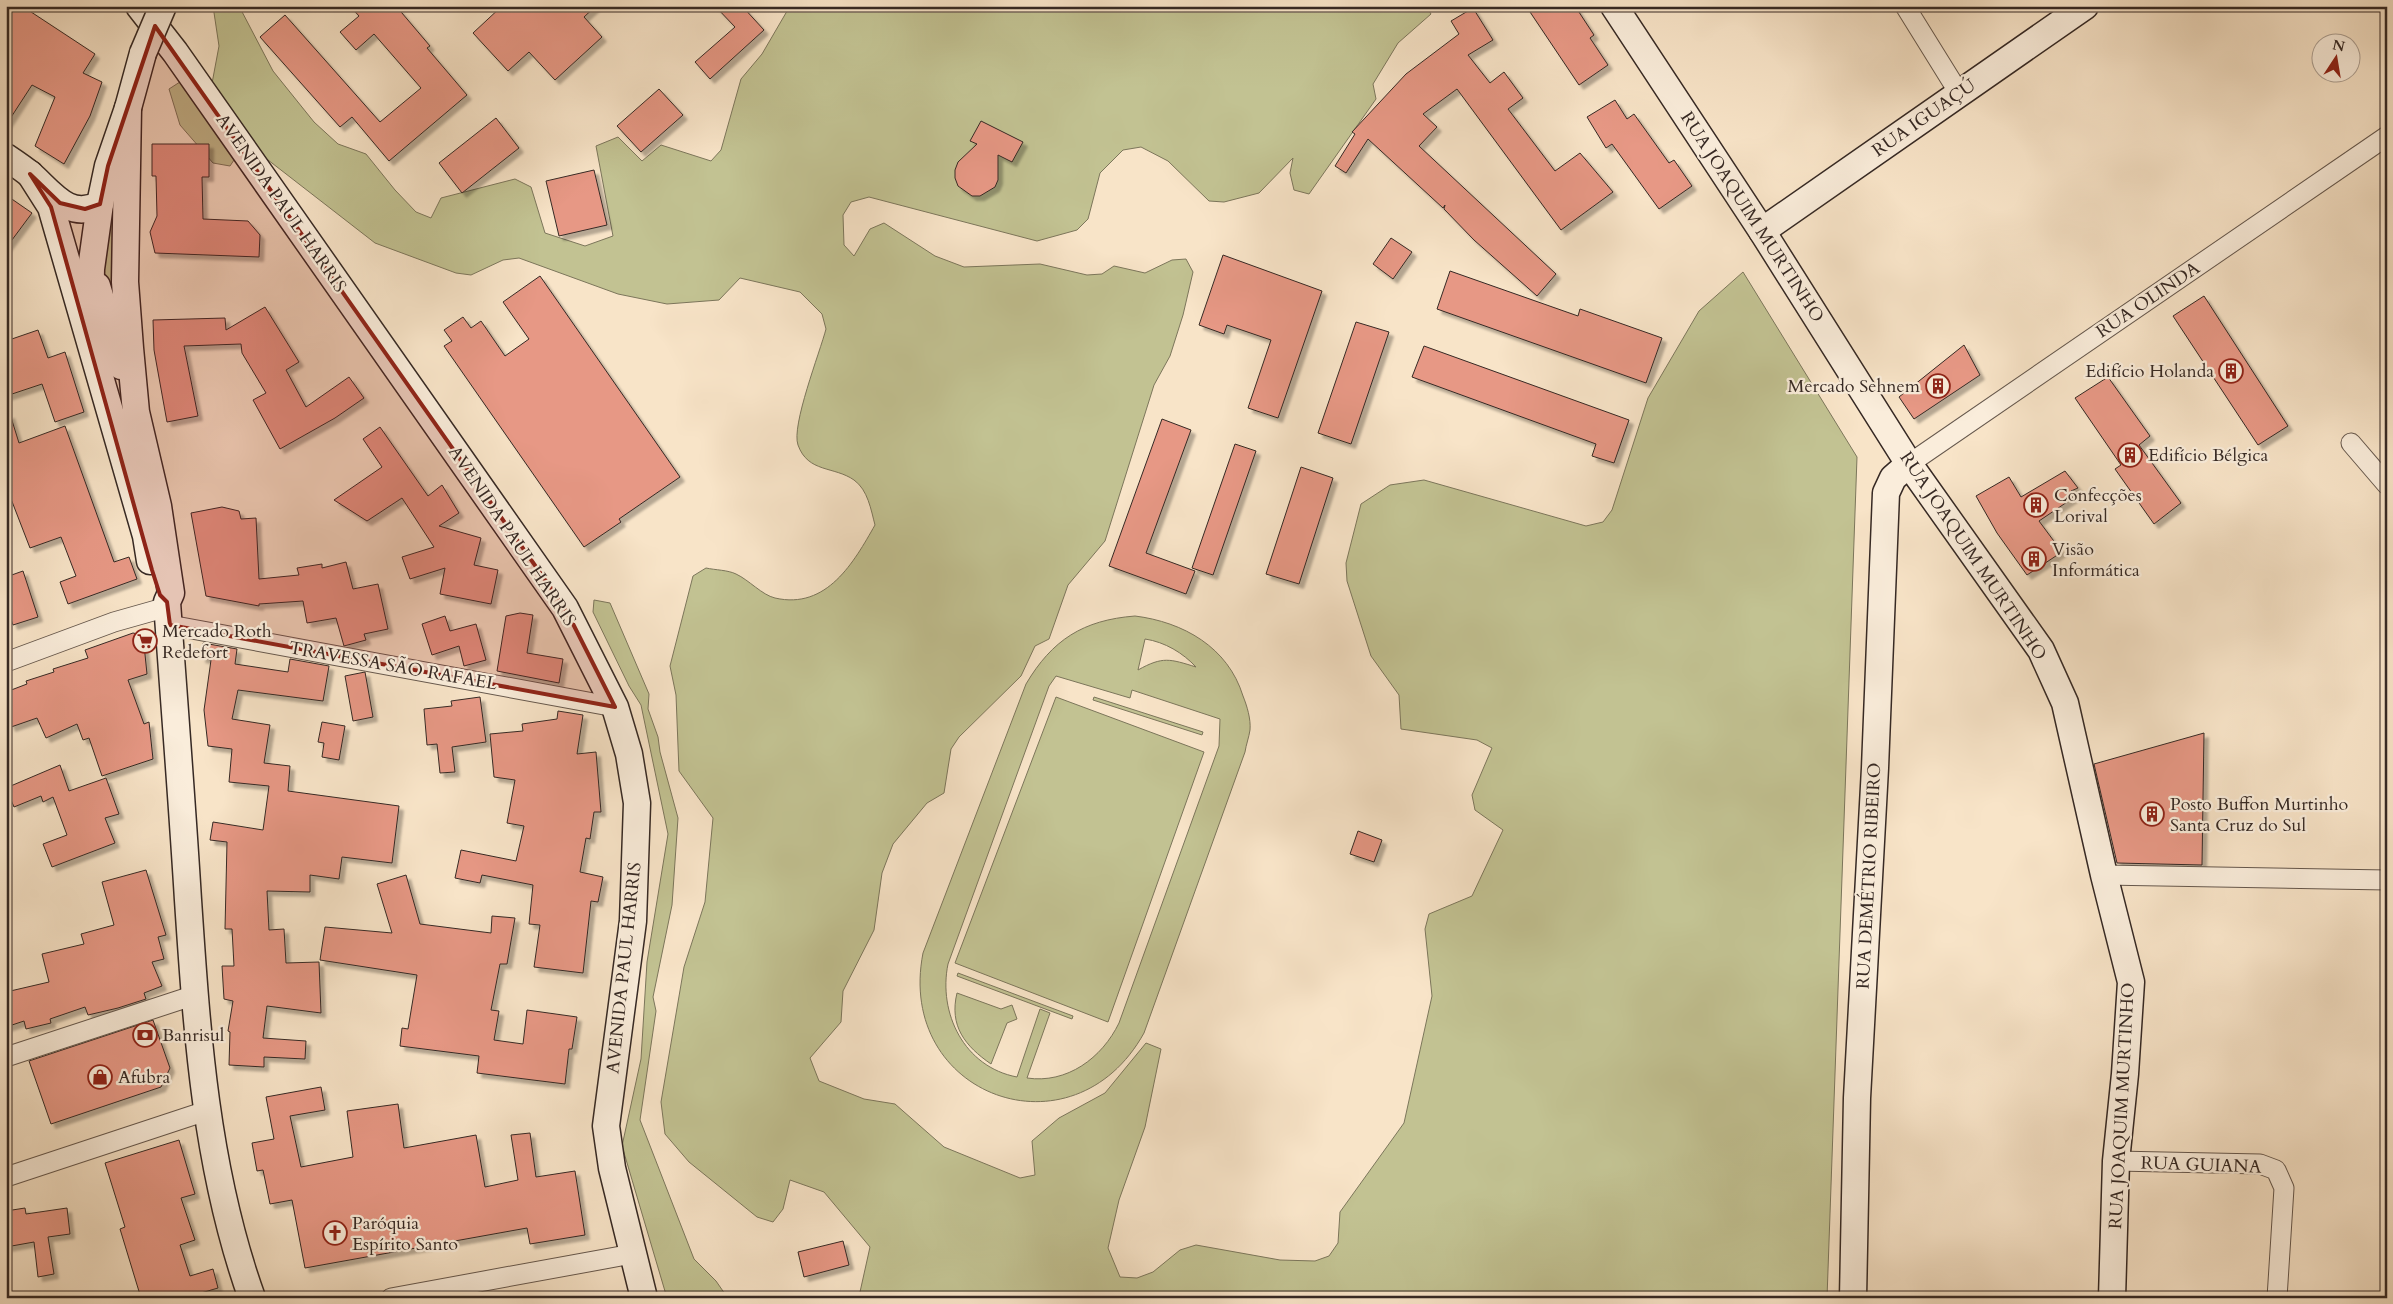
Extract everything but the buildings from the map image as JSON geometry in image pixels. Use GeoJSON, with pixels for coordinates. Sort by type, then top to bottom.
{"type":"FeatureCollection","features":[{"type":"Feature","properties":{"kind":"main road","name":"AVENIDA PAUL HARRIS"},"geometry":{"type":"LineString","coordinates":[[139,6],[175,52],[564,608],[616,707],[629,754],[637,812],[632,921],[606,1126],[612,1168],[644,1298]]}},
{"type":"Feature","properties":{"kind":"main road"},"geometry":{"type":"LineString","coordinates":[[89,336],[92,269],[100,204],[108,166],[128,108],[143,53],[163,6]]}},
{"type":"Feature","properties":{"kind":"main road","name":"RUA JOAQUIM MURTINHO"},"geometry":{"type":"LineString","coordinates":[[1614,6],[1762,231],[1909,464],[2045,659],[2066,703],[2104,875],[2131,982],[2125,1074],[2116,1161],[2112,1298]]}},
{"type":"Feature","properties":{"kind":"main road","name":"RUA IGUAÇÚ"},"geometry":{"type":"LineString","coordinates":[[1762,231],[2085,6]]}},
{"type":"Feature","properties":{"kind":"main road"},"geometry":{"type":"LineString","coordinates":[[128,108],[125,282],[136,412],[136,462]]}},
{"type":"Feature","properties":{"kind":"main road"},"geometry":{"type":"LineString","coordinates":[[6,157],[30,174],[60,203],[92,269],[136,412]]}},
{"type":"Feature","properties":{"kind":"main road"},"geometry":{"type":"LineString","coordinates":[[30,174],[51,207],[89,336],[136,462],[160,595],[168,611],[194,995],[206,1111],[220,1189],[239,1262],[252,1298]]}},
{"type":"Feature","properties":{"kind":"main road"},"geometry":{"type":"LineString","coordinates":[[60,203],[85,209],[100,204]]}},
{"type":"Feature","properties":{"kind":"main road","name":"RUA DEMÉTRIO RIBEIRO"},"geometry":{"type":"LineString","coordinates":[[1853,1298],[1857,1098],[1875,768],[1886,493],[1893,478],[1909,464]]}},
{"type":"Feature","properties":{"kind":"street"},"geometry":{"type":"LineString","coordinates":[[1905,6],[1959,93]]}},
{"type":"Feature","properties":{"kind":"street","name":"RUA OLINDA"},"geometry":{"type":"LineString","coordinates":[[1909,464],[2387,136]]}},
{"type":"Feature","properties":{"kind":"street"},"geometry":{"type":"LineString","coordinates":[[2351,443],[2387,485]]}},
{"type":"Feature","properties":{"kind":"street"},"geometry":{"type":"LineString","coordinates":[[6,662],[114,622],[168,611]]}},
{"type":"Feature","properties":{"kind":"street","name":"TRAVESSA SÃO RAFAEL"},"geometry":{"type":"LineString","coordinates":[[168,611],[616,707]]}},
{"type":"Feature","properties":{"kind":"street"},"geometry":{"type":"LineString","coordinates":[[2104,875],[2387,880]]}},
{"type":"Feature","properties":{"kind":"street"},"geometry":{"type":"LineString","coordinates":[[6,1057],[194,995]]}},
{"type":"Feature","properties":{"kind":"street"},"geometry":{"type":"LineString","coordinates":[[6,1177],[206,1111]]}},
{"type":"Feature","properties":{"kind":"street","name":"RUA GUIANA"},"geometry":{"type":"LineString","coordinates":[[2116,1161],[2260,1164],[2276,1170],[2284,1188],[2277,1298]]}},
{"type":"Feature","properties":{"kind":"street"},"geometry":{"type":"LineString","coordinates":[[391,1298],[632,1254]]}},
{"type":"Feature","properties":{"kind":"highlighted area"},"geometry":{"type":"Polygon","coordinates":[[[155,26],[565,608],[615,707],[170,625],[167,602],[160,595],[152,570],[51,207],[30,174],[60,203],[85,209],[100,204],[108,166],[155,26]]]}},
{"type":"Feature","properties":{"kind":"green space"},"geometry":{"type":"Polygon","coordinates":[[[213,6],[239,6],[273,71],[314,122],[338,144],[366,154],[395,190],[416,212],[431,218],[441,198],[515,179],[531,187],[545,233],[585,246],[613,236],[596,146],[618,137],[642,161],[661,145],[711,161],[721,150],[741,79],[762,54],[790,6],[1426,6],[1431,14],[1398,43],[1373,84],[1376,99],[1309,194],[1294,190],[1290,173],[1293,158],[1259,193],[1224,202],[1209,201],[1168,161],[1141,147],[1123,150],[1100,173],[1088,219],[1077,230],[1037,241],[869,197],[851,202],[843,215],[844,245],[854,256],[870,229],[884,223],[935,256],[964,267],[1040,264],[1087,275],[1102,274],[1114,266],[1145,273],[1172,260],[1186,259],[1193,272],[1183,315],[1170,356],[1154,385],[1105,541],[1068,585],[1049,639],[1035,646],[1021,676],[959,737],[951,749],[944,793],[927,803],[893,844],[882,873],[874,930],[843,991],[841,1022],[810,1058],[819,1081],[864,1099],[895,1104],[944,1147],[1020,1178],[1035,1175],[1032,1141],[1059,1118],[1105,1093],[1146,1043],[1161,1049],[1145,1127],[1119,1200],[1108,1248],[1120,1277],[1137,1278],[1153,1272],[1180,1250],[1196,1245],[1280,1260],[1315,1261],[1329,1256],[1338,1243],[1340,1212],[1404,1123],[1432,996],[1425,929],[1429,914],[1472,896],[1503,830],[1475,810],[1472,795],[1492,748],[1477,740],[1401,729],[1399,695],[1371,656],[1347,581],[1346,563],[1361,504],[1390,485],[1424,480],[1586,526],[1603,522],[1612,510],[1648,398],[1699,311],[1743,272],[1857,457],[1827,1298],[866,1298],[860,1292],[870,1247],[824,1192],[790,1180],[783,1209],[773,1222],[757,1217],[689,1162],[665,1134],[661,1102],[684,967],[705,902],[713,818],[679,771],[676,695],[670,666],[693,576],[706,568],[725,571],[741,577],[765,594],[775,598],[793,600],[810,597],[824,590],[848,568],[875,525],[868,501],[859,484],[846,476],[815,465],[802,454],[798,445],[797,436],[802,406],[826,329],[822,314],[800,292],[740,278],[719,300],[667,304],[618,294],[519,258],[503,260],[471,275],[456,273],[375,243],[241,139],[240,151],[230,166],[213,163],[180,125],[169,89],[183,80],[210,94],[219,46],[213,6]]]}},
{"type":"Feature","properties":{"kind":"green space"},"geometry":{"type":"Polygon","coordinates":[[[125,125],[118,308],[100,267],[125,125]]]}},
{"type":"Feature","properties":{"kind":"green space"},"geometry":{"type":"Polygon","coordinates":[[[594,600],[610,603],[649,694],[648,709],[658,737],[660,752],[678,818],[672,905],[653,997],[656,1011],[640,1120],[694,1259],[716,1281],[725,1294],[724,1298],[667,1298],[622,1146],[641,1059],[647,962],[668,834],[641,705],[629,686],[593,612],[594,600]]]}},
{"type":"Feature","properties":{"kind":"green space"},"geometry":{"type":"Polygon","coordinates":[[[1135,616],[1170,624],[1201,640],[1215,651],[1227,664],[1236,679],[1247,708],[1250,730],[1245,752],[1144,1033],[1113,1072],[1076,1095],[1035,1102],[996,1095],[962,1075],[936,1044],[922,1003],[923,953],[1026,684],[1047,655],[1058,644],[1085,628],[1116,618],[1135,616]],[[1145,639],[1138,670],[1154,662],[1167,660],[1196,667],[1173,649],[1145,639]],[[1056,676],[1049,686],[948,964],[946,983],[951,1019],[969,1050],[982,1062],[998,1071],[1017,1077],[1040,1009],[1050,1013],[1027,1078],[1042,1079],[1056,1077],[1082,1066],[1103,1047],[1119,1023],[1219,746],[1220,719],[1132,690],[1130,698],[1056,676]]]}},
{"type":"Feature","properties":{"kind":"green space"},"geometry":{"type":"Polygon","coordinates":[[[1056,697],[1204,752],[1108,1022],[955,963],[1056,697]]]}},
{"type":"Feature","properties":{"kind":"green space"},"geometry":{"type":"Polygon","coordinates":[[[1094,697],[1203,732],[1202,735],[1093,700],[1094,697]]]}},
{"type":"Feature","properties":{"kind":"green space"},"geometry":{"type":"Polygon","coordinates":[[[958,973],[1073,1016],[1072,1019],[957,976],[958,973]]]}},
{"type":"Feature","properties":{"kind":"green space"},"geometry":{"type":"Polygon","coordinates":[[[957,993],[1001,1009],[1012,1005],[1017,1019],[1007,1023],[991,1064],[974,1050],[961,1034],[955,1015],[957,993]]]}},
{"type":"Feature","properties":{"kind":"place","name":"Edifício Holanda"},"geometry":{"type":"Point","coordinates":[2231,371]}},
{"type":"Feature","properties":{"kind":"place","name":"Mercado Sehnem"},"geometry":{"type":"Point","coordinates":[1938,386]}},
{"type":"Feature","properties":{"kind":"place","name":"Edifício Bélgica"},"geometry":{"type":"Point","coordinates":[2130,455]}},
{"type":"Feature","properties":{"kind":"place","name":"Confecções Lorival"},"geometry":{"type":"Point","coordinates":[2036,505]}},
{"type":"Feature","properties":{"kind":"place","name":"Visão Informática"},"geometry":{"type":"Point","coordinates":[2034,559]}},
{"type":"Feature","properties":{"kind":"place","name":"Mercado Roth Redefort"},"geometry":{"type":"Point","coordinates":[145,641]}},
{"type":"Feature","properties":{"kind":"place","name":"Posto Buffon Murtinho Santa Cruz do Sul"},"geometry":{"type":"Point","coordinates":[2152,814]}},
{"type":"Feature","properties":{"kind":"place","name":"Banrisul"},"geometry":{"type":"Point","coordinates":[145,1035]}},
{"type":"Feature","properties":{"kind":"place","name":"Afubra"},"geometry":{"type":"Point","coordinates":[100,1077]}},
{"type":"Feature","properties":{"kind":"place","name":"Paróquia Espírito Santo"},"geometry":{"type":"Point","coordinates":[335,1233]}}]}
